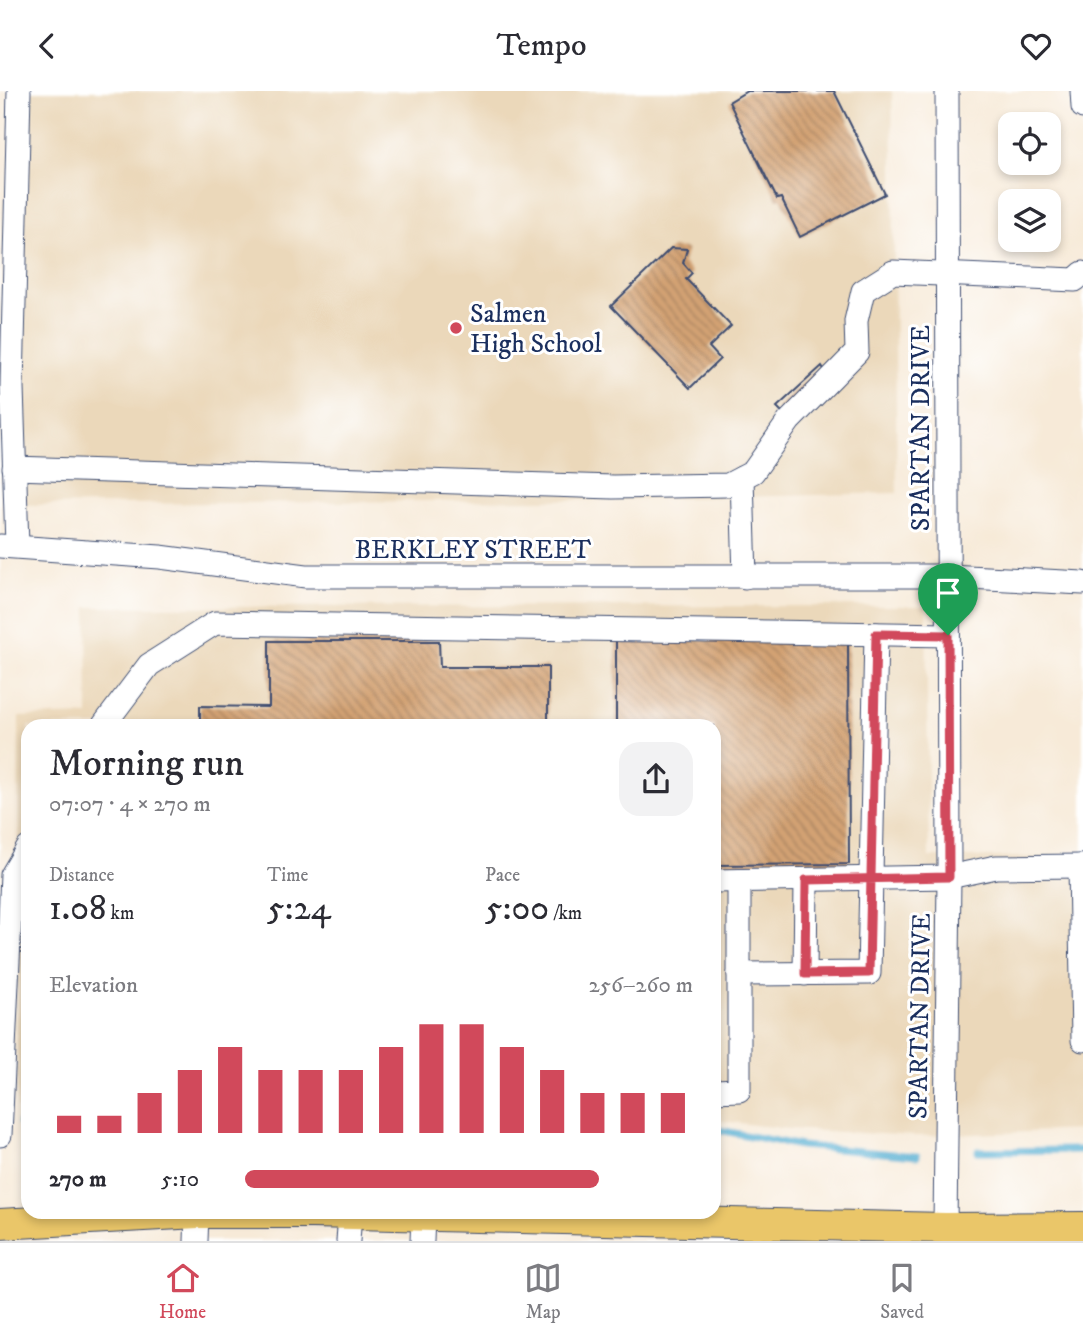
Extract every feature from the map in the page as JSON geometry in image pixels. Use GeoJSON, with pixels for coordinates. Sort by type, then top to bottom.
{"type":"FeatureCollection","features":[{"type":"Feature","properties":{"kind":"main road"},"geometry":{"type":"LineString","coordinates":[[0,1224],[90,1219]]}},
{"type":"Feature","properties":{"kind":"main road"},"geometry":{"type":"LineString","coordinates":[[279,1219],[349,1227],[422,1228],[449,1219]]}},
{"type":"Feature","properties":{"kind":"main road"},"geometry":{"type":"LineString","coordinates":[[503,1219],[630,1231],[674,1219]]}},
{"type":"Feature","properties":{"kind":"main road"},"geometry":{"type":"LineString","coordinates":[[708,1219],[901,1233],[945,1228],[1083,1227]]}},
{"type":"Feature","properties":{"kind":"street"},"geometry":{"type":"LineString","coordinates":[[8,546],[14,468],[12,387],[19,91]]}},
{"type":"Feature","properties":{"kind":"street","name":"SPARTAN DRIVE"},"geometry":{"type":"LineString","coordinates":[[945,1228],[949,877],[947,91]]}},
{"type":"Feature","properties":{"kind":"street"},"geometry":{"type":"LineString","coordinates":[[1082,91],[1083,107]]}},
{"type":"Feature","properties":{"kind":"street"},"geometry":{"type":"LineString","coordinates":[[14,468],[613,487],[727,485],[753,472],[789,421],[856,352],[856,321],[863,291],[893,272],[1080,282]]}},
{"type":"Feature","properties":{"kind":"street"},"geometry":{"type":"LineString","coordinates":[[742,478],[745,577]]}},
{"type":"Feature","properties":{"kind":"street","name":"BERKLEY STREET"},"geometry":{"type":"LineString","coordinates":[[8,546],[160,557],[306,576],[948,576],[1083,583]]}},
{"type":"Feature","properties":{"kind":"street"},"geometry":{"type":"LineString","coordinates":[[108,719],[149,665],[215,623],[948,635]]}},
{"type":"Feature","properties":{"kind":"street"},"geometry":{"type":"LineString","coordinates":[[739,974],[869,973],[876,634]]}},
{"type":"Feature","properties":{"kind":"street"},"geometry":{"type":"LineString","coordinates":[[0,1135],[18,973],[20,890],[12,875],[21,860]]}},
{"type":"Feature","properties":{"kind":"street"},"geometry":{"type":"LineString","coordinates":[[721,881],[949,877],[996,867],[1081,866],[1083,1040]]}},
{"type":"Feature","properties":{"kind":"street"},"geometry":{"type":"LineString","coordinates":[[805,974],[806,880]]}},
{"type":"Feature","properties":{"kind":"street"},"geometry":{"type":"LineString","coordinates":[[721,1091],[739,1090],[738,881]]}},
{"type":"Feature","properties":{"kind":"street"},"geometry":{"type":"LineString","coordinates":[[196,1241],[197,1219]]}},
{"type":"Feature","properties":{"kind":"shaded area","name":"Salmen High School"},"geometry":{"type":"Polygon","coordinates":[[[17,91],[892,91],[897,493],[643,499],[15,505],[17,91]]]}},
{"type":"Feature","properties":{"kind":"shaded area"},"geometry":{"type":"Polygon","coordinates":[[[926,606],[929,857],[1083,857],[1083,1130],[917,1136],[789,1129],[721,1121],[721,719],[21,719],[21,1108],[17,1108],[19,717],[88,715],[87,607],[926,606]]]}},
{"type":"Feature","properties":{"kind":"building"},"geometry":{"type":"Polygon","coordinates":[[[747,91],[834,91],[885,194],[800,237],[781,198],[777,199],[729,102],[747,91]]]}},
{"type":"Feature","properties":{"kind":"building"},"geometry":{"type":"Polygon","coordinates":[[[671,248],[687,249],[683,263],[692,273],[686,279],[731,326],[709,347],[720,359],[690,388],[611,306],[671,248]]]}},
{"type":"Feature","properties":{"kind":"building"},"geometry":{"type":"Polygon","coordinates":[[[822,366],[828,376],[785,415],[777,407],[822,366]]]}},
{"type":"Feature","properties":{"kind":"building"},"geometry":{"type":"Polygon","coordinates":[[[616,639],[848,641],[849,864],[721,865],[721,719],[616,719],[616,639]]]}},
{"type":"Feature","properties":{"kind":"building"},"geometry":{"type":"Polygon","coordinates":[[[269,641],[439,641],[440,667],[548,667],[548,719],[200,719],[200,706],[269,707],[269,641]]]}},
{"type":"Feature","properties":{"kind":"waterway"},"geometry":{"type":"LineString","coordinates":[[721,1130],[801,1146],[917,1156]]}},
{"type":"Feature","properties":{"kind":"waterway"},"geometry":{"type":"LineString","coordinates":[[978,1151],[1083,1150]]}},
{"type":"Feature","properties":{"kind":"place","name":"Salmen High School"},"geometry":{"type":"Point","coordinates":[456,328]}},
{"type":"Feature","properties":{"kind":"route"},"geometry":{"type":"LineString","coordinates":[[948,635],[876,634],[870,879],[869,973],[805,974],[806,880],[870,879],[949,877],[948,635]]}}]}
